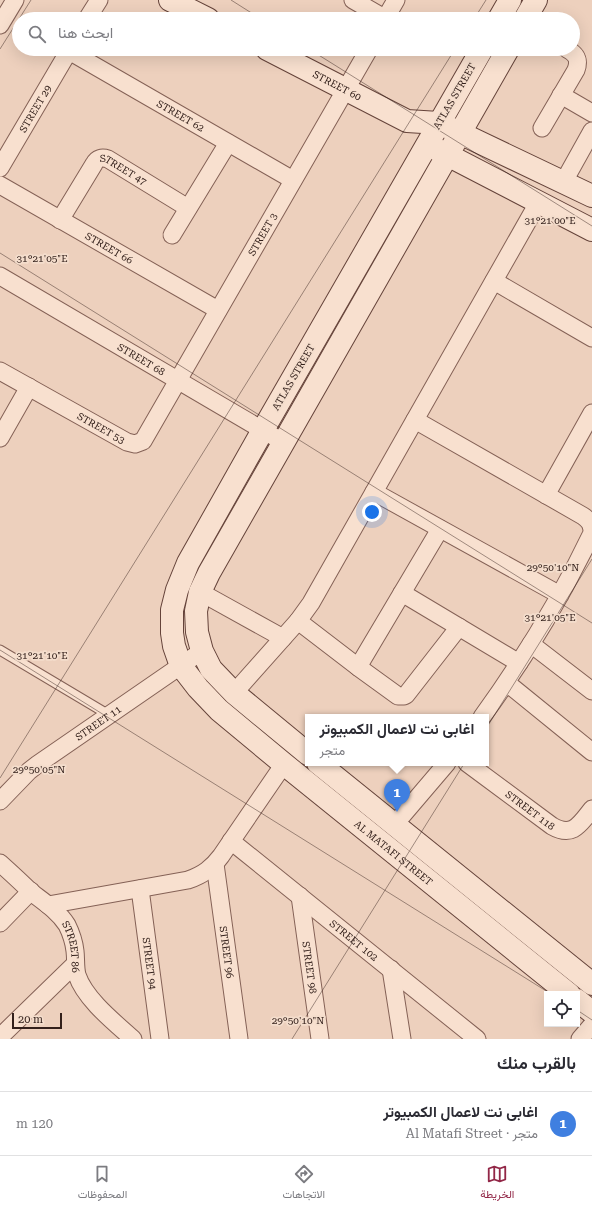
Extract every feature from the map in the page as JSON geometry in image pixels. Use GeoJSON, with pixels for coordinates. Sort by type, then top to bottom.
{"type":"FeatureCollection","features":[{"type":"Feature","properties":{"kind":"street"},"geometry":{"type":"LineString","coordinates":[[0,25],[15,0]]}},
{"type":"Feature","properties":{"kind":"street"},"geometry":{"type":"LineString","coordinates":[[91,12],[99,0]]}},
{"type":"Feature","properties":{"kind":"street"},"geometry":{"type":"LineString","coordinates":[[170,0],[194,12]]}},
{"type":"Feature","properties":{"kind":"street"},"geometry":{"type":"LineString","coordinates":[[353,0],[373,12]]}},
{"type":"Feature","properties":{"kind":"street"},"geometry":{"type":"LineString","coordinates":[[389,12],[396,0]]}},
{"type":"Feature","properties":{"kind":"street"},"geometry":{"type":"LineString","coordinates":[[503,12],[510,0]]}},
{"type":"Feature","properties":{"kind":"street"},"geometry":{"type":"LineString","coordinates":[[529,12],[536,0]]}},
{"type":"Feature","properties":{"kind":"street","name":"STREET 29"},"geometry":{"type":"LineString","coordinates":[[0,168],[65,56]]}},
{"type":"Feature","properties":{"kind":"street","name":"STREET 62"},"geometry":{"type":"LineString","coordinates":[[79,56],[293,180]]}},
{"type":"Feature","properties":{"kind":"street","name":"STREET 60"},"geometry":{"type":"LineString","coordinates":[[281,56],[407,121],[427,145]]}},
{"type":"Feature","properties":{"kind":"street","name":"STREET 3"},"geometry":{"type":"LineString","coordinates":[[178,380],[365,56]]}},
{"type":"Feature","properties":{"kind":"street","name":"ATLAS STREET"},"geometry":{"type":"LineString","coordinates":[[219,710],[198,688],[181,666],[174,646],[172,633],[172,610],[177,590],[188,563],[478,56]]}},
{"type":"Feature","properties":{"kind":"street"},"geometry":{"type":"LineString","coordinates":[[305,752],[234,693],[211,669],[202,651],[197,632],[196,611],[200,592],[209,573],[283,442],[504,56]]}},
{"type":"Feature","properties":{"kind":"street"},"geometry":{"type":"LineString","coordinates":[[542,128],[576,70],[578,65],[576,56]]}},
{"type":"Feature","properties":{"kind":"street"},"geometry":{"type":"LineString","coordinates":[[561,95],[592,113]]}},
{"type":"Feature","properties":{"kind":"street","name":"STREET 60"},"geometry":{"type":"LineString","coordinates":[[407,121],[439,123]]}},
{"type":"Feature","properties":{"kind":"street"},"geometry":{"type":"LineString","coordinates":[[439,123],[592,196]]}},
{"type":"Feature","properties":{"kind":"street"},"geometry":{"type":"LineString","coordinates":[[563,183],[592,131]]}},
{"type":"Feature","properties":{"kind":"street"},"geometry":{"type":"LineString","coordinates":[[172,235],[228,143]]}},
{"type":"Feature","properties":{"kind":"street"},"geometry":{"type":"LineString","coordinates":[[427,145],[592,230]]}},
{"type":"Feature","properties":{"kind":"street","name":"STREET 47"},"geometry":{"type":"LineString","coordinates":[[60,220],[96,160],[104,158],[188,208]]}},
{"type":"Feature","properties":{"kind":"street","name":"STREET 66"},"geometry":{"type":"LineString","coordinates":[[0,185],[218,310]]}},
{"type":"Feature","properties":{"kind":"street"},"geometry":{"type":"LineString","coordinates":[[234,693],[298,621],[311,603],[538,202]]}},
{"type":"Feature","properties":{"kind":"street","name":"STREET 68"},"geometry":{"type":"LineString","coordinates":[[0,276],[283,442]]}},
{"type":"Feature","properties":{"kind":"street"},"geometry":{"type":"LineString","coordinates":[[494,281],[592,338]]}},
{"type":"Feature","properties":{"kind":"street","name":"STREET 53"},"geometry":{"type":"LineString","coordinates":[[0,371],[127,442],[135,444],[143,441],[178,380]]}},
{"type":"Feature","properties":{"kind":"street"},"geometry":{"type":"LineString","coordinates":[[0,438],[29,387]]}},
{"type":"Feature","properties":{"kind":"street"},"geometry":{"type":"LineString","coordinates":[[546,494],[592,413]]}},
{"type":"Feature","properties":{"kind":"street"},"geometry":{"type":"LineString","coordinates":[[415,420],[546,494],[588,520],[592,526],[590,540],[560,595],[507,683],[484,714]]}},
{"type":"Feature","properties":{"kind":"street"},"geometry":{"type":"LineString","coordinates":[[374,492],[560,595]]}},
{"type":"Feature","properties":{"kind":"street"},"geometry":{"type":"LineString","coordinates":[[358,667],[440,529]]}},
{"type":"Feature","properties":{"kind":"street"},"geometry":{"type":"LineString","coordinates":[[200,592],[282,638]]}},
{"type":"Feature","properties":{"kind":"street"},"geometry":{"type":"LineString","coordinates":[[402,593],[519,663]]}},
{"type":"Feature","properties":{"kind":"street"},"geometry":{"type":"LineString","coordinates":[[298,621],[398,696],[404,696],[459,627]]}},
{"type":"Feature","properties":{"kind":"street"},"geometry":{"type":"LineString","coordinates":[[531,644],[592,691]]}},
{"type":"Feature","properties":{"kind":"street","name":"STREET 11"},"geometry":{"type":"LineString","coordinates":[[0,801],[38,764],[202,651]]}},
{"type":"Feature","properties":{"kind":"street"},"geometry":{"type":"LineString","coordinates":[[507,683],[592,752]]}},
{"type":"Feature","properties":{"kind":"street","name":"AL MATAFI STREET"},"geometry":{"type":"LineString","coordinates":[[219,710],[566,991]]}},
{"type":"Feature","properties":{"kind":"street"},"geometry":{"type":"LineString","coordinates":[[48,905],[188,880],[203,874],[215,864],[284,764]]}},
{"type":"Feature","properties":{"kind":"street"},"geometry":{"type":"LineString","coordinates":[[322,766],[592,984]]}},
{"type":"Feature","properties":{"kind":"street"},"geometry":{"type":"LineString","coordinates":[[394,824],[444,766]]}},
{"type":"Feature","properties":{"kind":"street","name":"STREET 118"},"geometry":{"type":"LineString","coordinates":[[471,766],[560,831],[568,832],[576,828],[592,809]]}},
{"type":"Feature","properties":{"kind":"street","name":"STREET 102"},"geometry":{"type":"LineString","coordinates":[[231,841],[476,1039]]}},
{"type":"Feature","properties":{"kind":"street","name":"STREET 86"},"geometry":{"type":"LineString","coordinates":[[0,863],[59,914],[72,937],[75,950],[77,974],[86,993],[133,1039]]}},
{"type":"Feature","properties":{"kind":"street","name":"STREET 96"},"geometry":{"type":"LineString","coordinates":[[215,864],[239,1039]]}},
{"type":"Feature","properties":{"kind":"street","name":"STREET 94"},"geometry":{"type":"LineString","coordinates":[[140,888],[160,1039]]}},
{"type":"Feature","properties":{"kind":"street"},"geometry":{"type":"LineString","coordinates":[[0,923],[31,891]]}},
{"type":"Feature","properties":{"kind":"street","name":"STREET 98"},"geometry":{"type":"LineString","coordinates":[[300,896],[320,1039]]}},
{"type":"Feature","properties":{"kind":"street"},"geometry":{"type":"LineString","coordinates":[[0,1037],[75,964]]}},
{"type":"Feature","properties":{"kind":"street"},"geometry":{"type":"LineString","coordinates":[[391,969],[402,1039]]}},
{"type":"Feature","properties":{"kind":"street"},"geometry":{"type":"LineString","coordinates":[[580,1002],[592,1012]]}},
{"type":"Feature","properties":{"kind":"street"},"geometry":{"type":"LineString","coordinates":[[580,1039],[592,1025]]}},
{"type":"Feature","properties":{"kind":"lane"},"geometry":{"type":"LineString","coordinates":[[0,650],[109,715]]}},
{"type":"Feature","properties":{"kind":"place","name":"اغابى نت لاعمال الكمبيوتر"},"geometry":{"type":"Point","coordinates":[397,812]}}]}
